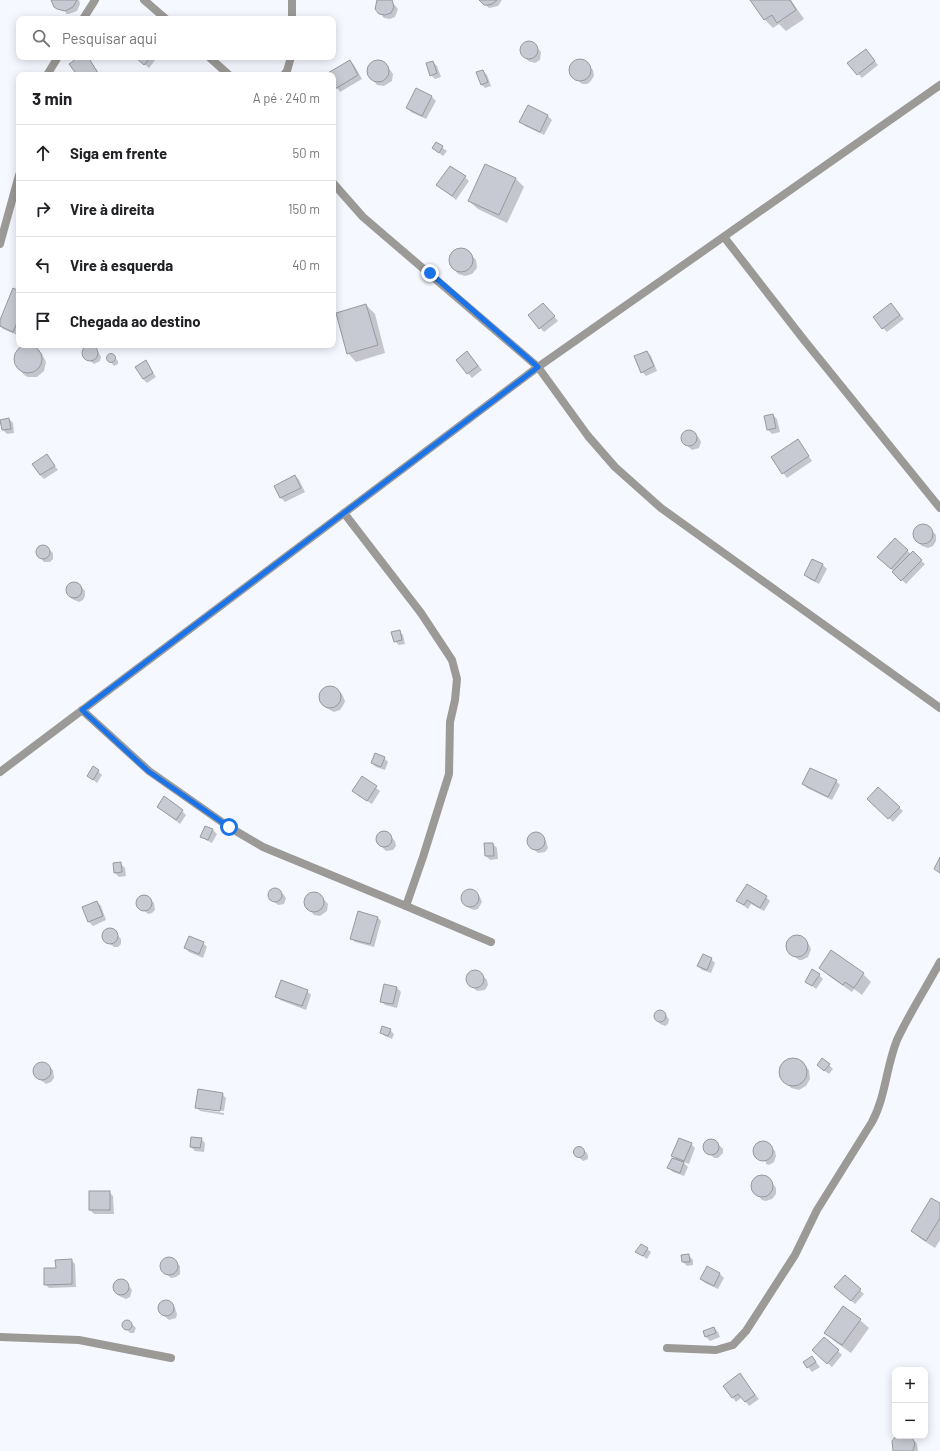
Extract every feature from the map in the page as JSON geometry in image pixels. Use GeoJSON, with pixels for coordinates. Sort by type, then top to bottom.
{"type":"FeatureCollection","features":[{"type":"Feature","properties":{"kind":"street"},"geometry":{"type":"LineString","coordinates":[[85,16],[95,0]]}},
{"type":"Feature","properties":{"kind":"street"},"geometry":{"type":"LineString","coordinates":[[144,0],[163,16]]}},
{"type":"Feature","properties":{"kind":"street"},"geometry":{"type":"LineString","coordinates":[[292,0],[292,16]]}},
{"type":"Feature","properties":{"kind":"street"},"geometry":{"type":"LineString","coordinates":[[49,72],[56,60]]}},
{"type":"Feature","properties":{"kind":"street"},"geometry":{"type":"LineString","coordinates":[[212,60],[226,72]]}},
{"type":"Feature","properties":{"kind":"street"},"geometry":{"type":"LineString","coordinates":[[286,72],[290,60]]}},
{"type":"Feature","properties":{"kind":"street"},"geometry":{"type":"LineString","coordinates":[[0,772],[538,367],[940,85]]}},
{"type":"Feature","properties":{"kind":"street"},"geometry":{"type":"LineString","coordinates":[[0,244],[16,186]]}},
{"type":"Feature","properties":{"kind":"street"},"geometry":{"type":"LineString","coordinates":[[336,186],[364,217],[538,367],[588,436],[615,467],[661,508],[940,708]]}},
{"type":"Feature","properties":{"kind":"street"},"geometry":{"type":"LineString","coordinates":[[724,237],[804,340],[940,508]]}},
{"type":"Feature","properties":{"kind":"street"},"geometry":{"type":"LineString","coordinates":[[344,513],[421,613],[452,660],[457,679],[455,700],[450,722],[449,774],[406,906]]}},
{"type":"Feature","properties":{"kind":"street"},"geometry":{"type":"LineString","coordinates":[[82,710],[148,771],[229,827],[263,847],[491,942]]}},
{"type":"Feature","properties":{"kind":"street"},"geometry":{"type":"LineString","coordinates":[[667,1348],[716,1350],[733,1345],[746,1331],[795,1255],[817,1210],[879,1110],[890,1060],[897,1040],[940,962]]}},
{"type":"Feature","properties":{"kind":"street"},"geometry":{"type":"LineString","coordinates":[[0,1337],[79,1340],[171,1358]]}},
{"type":"Feature","properties":{"kind":"building"},"geometry":{"type":"Polygon","coordinates":[[[51,0],[77,0],[73,7],[65,11],[54,7],[51,0]]]}},
{"type":"Feature","properties":{"kind":"building"},"geometry":{"type":"Polygon","coordinates":[[[377,0],[392,0],[394,7],[391,13],[385,15],[379,14],[375,9],[377,0]]]}},
{"type":"Feature","properties":{"kind":"building"},"geometry":{"type":"Polygon","coordinates":[[[479,0],[497,0],[492,4],[484,5],[479,0]]]}},
{"type":"Feature","properties":{"kind":"building"},"geometry":{"type":"Polygon","coordinates":[[[750,0],[790,0],[796,10],[777,23],[772,15],[764,20],[750,0]]]}},
{"type":"Feature","properties":{"kind":"building"},"geometry":{"type":"Polygon","coordinates":[[[529,41],[535,44],[538,50],[535,56],[529,59],[523,56],[520,50],[523,44],[529,41]]]}},
{"type":"Feature","properties":{"kind":"building"},"geometry":{"type":"Polygon","coordinates":[[[866,49],[875,61],[857,75],[847,63],[866,49]]]}},
{"type":"Feature","properties":{"kind":"building"},"geometry":{"type":"Polygon","coordinates":[[[580,59],[588,62],[591,70],[588,78],[580,81],[572,78],[569,70],[572,62],[580,59]]]}},
{"type":"Feature","properties":{"kind":"building"},"geometry":{"type":"Polygon","coordinates":[[[75,60],[90,60],[97,72],[75,72],[69,64],[75,60]]]}},
{"type":"Feature","properties":{"kind":"building"},"geometry":{"type":"Polygon","coordinates":[[[138,60],[148,60],[144,65],[138,60]]]}},
{"type":"Feature","properties":{"kind":"building"},"geometry":{"type":"Polygon","coordinates":[[[350,60],[358,75],[336,88],[336,72],[329,72],[350,60]]]}},
{"type":"Feature","properties":{"kind":"building"},"geometry":{"type":"Polygon","coordinates":[[[374,60],[382,60],[389,67],[389,75],[382,82],[374,82],[367,75],[367,67],[374,60]]]}},
{"type":"Feature","properties":{"kind":"building"},"geometry":{"type":"Polygon","coordinates":[[[433,61],[437,73],[430,76],[426,63],[433,61]]]}},
{"type":"Feature","properties":{"kind":"building"},"geometry":{"type":"Polygon","coordinates":[[[483,70],[488,82],[481,85],[476,72],[483,70]]]}},
{"type":"Feature","properties":{"kind":"building"},"geometry":{"type":"Polygon","coordinates":[[[416,88],[432,96],[422,116],[406,108],[416,88]]]}},
{"type":"Feature","properties":{"kind":"building"},"geometry":{"type":"Polygon","coordinates":[[[528,105],[548,115],[540,132],[519,122],[528,105]]]}},
{"type":"Feature","properties":{"kind":"building"},"geometry":{"type":"Polygon","coordinates":[[[436,142],[443,146],[439,153],[432,148],[436,142]]]}},
{"type":"Feature","properties":{"kind":"building"},"geometry":{"type":"Polygon","coordinates":[[[485,164],[516,178],[499,215],[468,201],[485,164]]]}},
{"type":"Feature","properties":{"kind":"building"},"geometry":{"type":"Polygon","coordinates":[[[450,166],[466,176],[452,196],[436,185],[450,166]]]}},
{"type":"Feature","properties":{"kind":"building"},"geometry":{"type":"Polygon","coordinates":[[[461,248],[470,251],[473,260],[470,269],[461,272],[452,269],[449,260],[452,251],[461,248]]]}},
{"type":"Feature","properties":{"kind":"building"},"geometry":{"type":"Polygon","coordinates":[[[13,288],[16,290],[16,325],[13,332],[0,326],[0,320],[13,288]]]}},
{"type":"Feature","properties":{"kind":"building"},"geometry":{"type":"Polygon","coordinates":[[[543,303],[555,316],[539,329],[528,315],[543,303]]]}},
{"type":"Feature","properties":{"kind":"building"},"geometry":{"type":"Polygon","coordinates":[[[891,303],[900,315],[882,329],[873,317],[891,303]]]}},
{"type":"Feature","properties":{"kind":"building"},"geometry":{"type":"Polygon","coordinates":[[[366,304],[378,345],[347,354],[336,313],[366,304]]]}},
{"type":"Feature","properties":{"kind":"building"},"geometry":{"type":"Polygon","coordinates":[[[19,348],[37,348],[41,353],[41,365],[34,372],[22,372],[15,365],[15,353],[19,348]]]}},
{"type":"Feature","properties":{"kind":"building"},"geometry":{"type":"Polygon","coordinates":[[[85,348],[95,348],[97,350],[97,356],[90,361],[83,356],[82,353],[85,348]]]}},
{"type":"Feature","properties":{"kind":"building"},"geometry":{"type":"Polygon","coordinates":[[[467,351],[478,366],[467,374],[456,360],[467,351]]]}},
{"type":"Feature","properties":{"kind":"building"},"geometry":{"type":"Polygon","coordinates":[[[647,351],[654,366],[641,373],[634,356],[647,351]]]}},
{"type":"Feature","properties":{"kind":"building"},"geometry":{"type":"Polygon","coordinates":[[[111,353],[116,358],[111,363],[106,358],[111,353]]]}},
{"type":"Feature","properties":{"kind":"building"},"geometry":{"type":"Polygon","coordinates":[[[146,360],[153,373],[143,379],[135,367],[146,360]]]}},
{"type":"Feature","properties":{"kind":"building"},"geometry":{"type":"Polygon","coordinates":[[[773,414],[776,428],[767,430],[764,416],[773,414]]]}},
{"type":"Feature","properties":{"kind":"building"},"geometry":{"type":"Polygon","coordinates":[[[9,418],[11,429],[2,430],[0,420],[9,418]]]}},
{"type":"Feature","properties":{"kind":"building"},"geometry":{"type":"Polygon","coordinates":[[[686,430],[692,430],[697,435],[695,444],[692,446],[686,446],[681,441],[681,435],[686,430]]]}},
{"type":"Feature","properties":{"kind":"building"},"geometry":{"type":"Polygon","coordinates":[[[798,439],[809,456],[782,474],[771,457],[798,439]]]}},
{"type":"Feature","properties":{"kind":"building"},"geometry":{"type":"Polygon","coordinates":[[[47,454],[55,466],[40,475],[32,464],[47,454]]]}},
{"type":"Feature","properties":{"kind":"building"},"geometry":{"type":"Polygon","coordinates":[[[295,475],[301,488],[280,498],[274,486],[295,475]]]}},
{"type":"Feature","properties":{"kind":"building"},"geometry":{"type":"Polygon","coordinates":[[[923,524],[930,527],[933,534],[930,541],[923,544],[916,541],[913,534],[916,527],[923,524]]]}},
{"type":"Feature","properties":{"kind":"building"},"geometry":{"type":"Polygon","coordinates":[[[895,538],[908,550],[891,569],[877,557],[895,538]]]}},
{"type":"Feature","properties":{"kind":"building"},"geometry":{"type":"Polygon","coordinates":[[[40,545],[46,545],[50,549],[50,555],[46,559],[40,559],[36,555],[36,549],[40,545]]]}},
{"type":"Feature","properties":{"kind":"building"},"geometry":{"type":"Polygon","coordinates":[[[913,551],[922,560],[901,581],[892,572],[913,551]]]}},
{"type":"Feature","properties":{"kind":"building"},"geometry":{"type":"Polygon","coordinates":[[[812,559],[823,564],[815,581],[804,575],[812,559]]]}},
{"type":"Feature","properties":{"kind":"building"},"geometry":{"type":"Polygon","coordinates":[[[71,582],[77,582],[82,587],[80,596],[77,598],[71,598],[66,593],[66,587],[71,582]]]}},
{"type":"Feature","properties":{"kind":"building"},"geometry":{"type":"Polygon","coordinates":[[[400,630],[402,640],[394,642],[391,632],[400,630]]]}},
{"type":"Feature","properties":{"kind":"building"},"geometry":{"type":"Polygon","coordinates":[[[330,686],[338,689],[341,697],[338,705],[330,708],[322,705],[319,697],[322,689],[330,686]]]}},
{"type":"Feature","properties":{"kind":"building"},"geometry":{"type":"Polygon","coordinates":[[[375,753],[385,757],[381,767],[371,763],[375,753]]]}},
{"type":"Feature","properties":{"kind":"building"},"geometry":{"type":"Polygon","coordinates":[[[93,766],[99,770],[93,780],[87,776],[93,766]]]}},
{"type":"Feature","properties":{"kind":"building"},"geometry":{"type":"Polygon","coordinates":[[[810,768],[837,780],[828,797],[802,784],[810,768]]]}},
{"type":"Feature","properties":{"kind":"building"},"geometry":{"type":"Polygon","coordinates":[[[362,776],[377,786],[367,801],[352,791],[362,776]]]}},
{"type":"Feature","properties":{"kind":"building"},"geometry":{"type":"Polygon","coordinates":[[[878,787],[900,807],[888,819],[867,799],[878,787]]]}},
{"type":"Feature","properties":{"kind":"building"},"geometry":{"type":"Polygon","coordinates":[[[164,796],[183,810],[176,820],[157,807],[164,796]]]}},
{"type":"Feature","properties":{"kind":"building"},"geometry":{"type":"Polygon","coordinates":[[[205,826],[213,829],[208,840],[200,837],[205,826]]]}},
{"type":"Feature","properties":{"kind":"building"},"geometry":{"type":"Polygon","coordinates":[[[381,831],[387,831],[392,836],[390,845],[387,847],[381,847],[376,842],[376,836],[381,831]]]}},
{"type":"Feature","properties":{"kind":"building"},"geometry":{"type":"Polygon","coordinates":[[[536,832],[542,835],[545,841],[542,847],[536,850],[530,847],[527,841],[530,835],[536,832]]]}},
{"type":"Feature","properties":{"kind":"building"},"geometry":{"type":"Polygon","coordinates":[[[484,843],[493,843],[494,856],[485,856],[484,843]]]}},
{"type":"Feature","properties":{"kind":"building"},"geometry":{"type":"Polygon","coordinates":[[[940,857],[940,873],[934,869],[940,857]]]}},
{"type":"Feature","properties":{"kind":"building"},"geometry":{"type":"Polygon","coordinates":[[[121,862],[122,872],[114,873],[113,863],[121,862]]]}},
{"type":"Feature","properties":{"kind":"building"},"geometry":{"type":"Polygon","coordinates":[[[747,884],[767,896],[760,908],[747,900],[744,905],[736,901],[747,884]]]}},
{"type":"Feature","properties":{"kind":"building"},"geometry":{"type":"Polygon","coordinates":[[[275,888],[280,890],[282,895],[280,900],[275,902],[270,900],[268,895],[270,890],[275,888]]]}},
{"type":"Feature","properties":{"kind":"building"},"geometry":{"type":"Polygon","coordinates":[[[470,889],[476,892],[479,898],[476,904],[470,907],[464,904],[461,898],[464,892],[470,889]]]}},
{"type":"Feature","properties":{"kind":"building"},"geometry":{"type":"Polygon","coordinates":[[[314,892],[321,895],[324,902],[321,909],[314,912],[307,909],[304,902],[307,895],[314,892]]]}},
{"type":"Feature","properties":{"kind":"building"},"geometry":{"type":"Polygon","coordinates":[[[144,895],[151,900],[152,903],[147,910],[144,911],[137,906],[136,903],[141,896],[144,895]]]}},
{"type":"Feature","properties":{"kind":"building"},"geometry":{"type":"Polygon","coordinates":[[[97,901],[103,916],[88,922],[82,907],[97,901]]]}},
{"type":"Feature","properties":{"kind":"building"},"geometry":{"type":"Polygon","coordinates":[[[358,911],[378,917],[370,944],[350,939],[358,911]]]}},
{"type":"Feature","properties":{"kind":"building"},"geometry":{"type":"Polygon","coordinates":[[[110,928],[117,933],[118,936],[113,943],[110,944],[103,939],[102,936],[107,929],[110,928]]]}},
{"type":"Feature","properties":{"kind":"building"},"geometry":{"type":"Polygon","coordinates":[[[797,935],[801,936],[807,942],[807,950],[801,956],[797,957],[793,956],[787,950],[786,946],[787,942],[793,936],[797,935]]]}},
{"type":"Feature","properties":{"kind":"building"},"geometry":{"type":"Polygon","coordinates":[[[189,936],[204,942],[199,954],[184,948],[189,936]]]}},
{"type":"Feature","properties":{"kind":"building"},"geometry":{"type":"Polygon","coordinates":[[[831,950],[864,973],[854,988],[845,982],[843,985],[819,968],[831,950]]]}},
{"type":"Feature","properties":{"kind":"building"},"geometry":{"type":"Polygon","coordinates":[[[703,954],[712,958],[707,970],[697,966],[703,954]]]}},
{"type":"Feature","properties":{"kind":"building"},"geometry":{"type":"Polygon","coordinates":[[[812,969],[820,974],[812,986],[805,982],[812,969]]]}},
{"type":"Feature","properties":{"kind":"building"},"geometry":{"type":"Polygon","coordinates":[[[475,970],[481,973],[484,979],[481,985],[475,988],[469,985],[466,979],[469,973],[475,970]]]}},
{"type":"Feature","properties":{"kind":"building"},"geometry":{"type":"Polygon","coordinates":[[[281,980],[308,990],[302,1006],[275,997],[281,980]]]}},
{"type":"Feature","properties":{"kind":"building"},"geometry":{"type":"Polygon","coordinates":[[[384,984],[397,987],[393,1004],[380,1002],[384,984]]]}},
{"type":"Feature","properties":{"kind":"building"},"geometry":{"type":"Polygon","coordinates":[[[658,1010],[662,1010],[666,1016],[662,1022],[658,1022],[654,1018],[654,1014],[658,1010]]]}},
{"type":"Feature","properties":{"kind":"building"},"geometry":{"type":"Polygon","coordinates":[[[382,1026],[391,1029],[388,1036],[380,1033],[382,1026]]]}},
{"type":"Feature","properties":{"kind":"building"},"geometry":{"type":"Polygon","coordinates":[[[793,1058],[803,1062],[807,1072],[803,1082],[793,1086],[783,1082],[779,1072],[783,1062],[793,1058]]]}},
{"type":"Feature","properties":{"kind":"building"},"geometry":{"type":"Polygon","coordinates":[[[822,1058],[830,1064],[824,1071],[817,1065],[822,1058]]]}},
{"type":"Feature","properties":{"kind":"building"},"geometry":{"type":"Polygon","coordinates":[[[42,1062],[48,1065],[51,1071],[48,1077],[42,1080],[36,1077],[33,1071],[36,1065],[42,1062]]]}},
{"type":"Feature","properties":{"kind":"building"},"geometry":{"type":"Polygon","coordinates":[[[198,1089],[223,1093],[220,1111],[195,1108],[198,1089]]]}},
{"type":"Feature","properties":{"kind":"building"},"geometry":{"type":"Polygon","coordinates":[[[191,1137],[202,1138],[200,1148],[190,1147],[191,1137]]]}},
{"type":"Feature","properties":{"kind":"building"},"geometry":{"type":"Polygon","coordinates":[[[679,1138],[692,1143],[684,1161],[671,1156],[679,1138]]]}},
{"type":"Feature","properties":{"kind":"building"},"geometry":{"type":"Polygon","coordinates":[[[711,1139],[717,1141],[719,1147],[717,1153],[711,1155],[705,1153],[703,1147],[705,1141],[711,1139]]]}},
{"type":"Feature","properties":{"kind":"building"},"geometry":{"type":"Polygon","coordinates":[[[763,1141],[770,1144],[773,1151],[770,1158],[763,1161],[756,1158],[753,1151],[756,1144],[763,1141]]]}},
{"type":"Feature","properties":{"kind":"building"},"geometry":{"type":"Polygon","coordinates":[[[579,1146],[583,1148],[585,1152],[583,1156],[579,1158],[575,1156],[573,1152],[575,1148],[579,1146]]]}},
{"type":"Feature","properties":{"kind":"building"},"geometry":{"type":"Polygon","coordinates":[[[672,1158],[684,1162],[680,1173],[667,1168],[672,1158]]]}},
{"type":"Feature","properties":{"kind":"building"},"geometry":{"type":"Polygon","coordinates":[[[762,1175],[770,1178],[773,1186],[770,1194],[762,1197],[754,1194],[751,1186],[754,1178],[762,1175]]]}},
{"type":"Feature","properties":{"kind":"building"},"geometry":{"type":"Polygon","coordinates":[[[89,1191],[110,1191],[110,1210],[89,1210],[89,1191]]]}},
{"type":"Feature","properties":{"kind":"building"},"geometry":{"type":"Polygon","coordinates":[[[931,1198],[940,1203],[940,1218],[926,1241],[911,1231],[931,1198]]]}},
{"type":"Feature","properties":{"kind":"building"},"geometry":{"type":"Polygon","coordinates":[[[641,1244],[648,1248],[643,1256],[635,1252],[641,1244]]]}},
{"type":"Feature","properties":{"kind":"building"},"geometry":{"type":"Polygon","coordinates":[[[689,1254],[690,1262],[682,1262],[681,1255],[689,1254]]]}},
{"type":"Feature","properties":{"kind":"building"},"geometry":{"type":"Polygon","coordinates":[[[169,1257],[175,1260],[178,1266],[175,1272],[169,1275],[163,1272],[160,1266],[163,1260],[169,1257]]]}},
{"type":"Feature","properties":{"kind":"building"},"geometry":{"type":"Polygon","coordinates":[[[72,1259],[72,1284],[44,1285],[44,1268],[56,1268],[55,1260],[72,1259]]]}},
{"type":"Feature","properties":{"kind":"building"},"geometry":{"type":"Polygon","coordinates":[[[707,1266],[720,1273],[714,1286],[700,1279],[707,1266]]]}},
{"type":"Feature","properties":{"kind":"building"},"geometry":{"type":"Polygon","coordinates":[[[845,1275],[861,1289],[851,1301],[834,1287],[845,1275]]]}},
{"type":"Feature","properties":{"kind":"building"},"geometry":{"type":"Polygon","coordinates":[[[118,1279],[124,1279],[129,1284],[127,1293],[124,1295],[118,1295],[113,1290],[113,1284],[118,1279]]]}},
{"type":"Feature","properties":{"kind":"building"},"geometry":{"type":"Polygon","coordinates":[[[166,1300],[173,1305],[174,1308],[169,1315],[166,1316],[159,1311],[158,1308],[163,1301],[166,1300]]]}},
{"type":"Feature","properties":{"kind":"building"},"geometry":{"type":"Polygon","coordinates":[[[843,1306],[861,1319],[842,1345],[824,1333],[843,1306]]]}},
{"type":"Feature","properties":{"kind":"building"},"geometry":{"type":"Polygon","coordinates":[[[127,1320],[132,1325],[127,1330],[122,1325],[127,1320]]]}},
{"type":"Feature","properties":{"kind":"building"},"geometry":{"type":"Polygon","coordinates":[[[714,1327],[716,1333],[705,1337],[703,1331],[714,1327]]]}},
{"type":"Feature","properties":{"kind":"building"},"geometry":{"type":"Polygon","coordinates":[[[824,1337],[839,1350],[827,1364],[812,1350],[824,1337]]]}},
{"type":"Feature","properties":{"kind":"building"},"geometry":{"type":"Polygon","coordinates":[[[812,1356],[816,1362],[807,1368],[803,1362],[812,1356]]]}},
{"type":"Feature","properties":{"kind":"building"},"geometry":{"type":"Polygon","coordinates":[[[740,1373],[755,1395],[745,1402],[738,1394],[732,1398],[723,1386],[740,1373]]]}},
{"type":"Feature","properties":{"kind":"building"},"geometry":{"type":"Polygon","coordinates":[[[894,1439],[913,1439],[915,1443],[913,1451],[893,1451],[892,1441],[894,1439]]]}},
{"type":"Feature","properties":{"kind":"route"},"geometry":{"type":"LineString","coordinates":[[229,827],[148,771],[82,710],[538,367],[430,273]]}}]}
